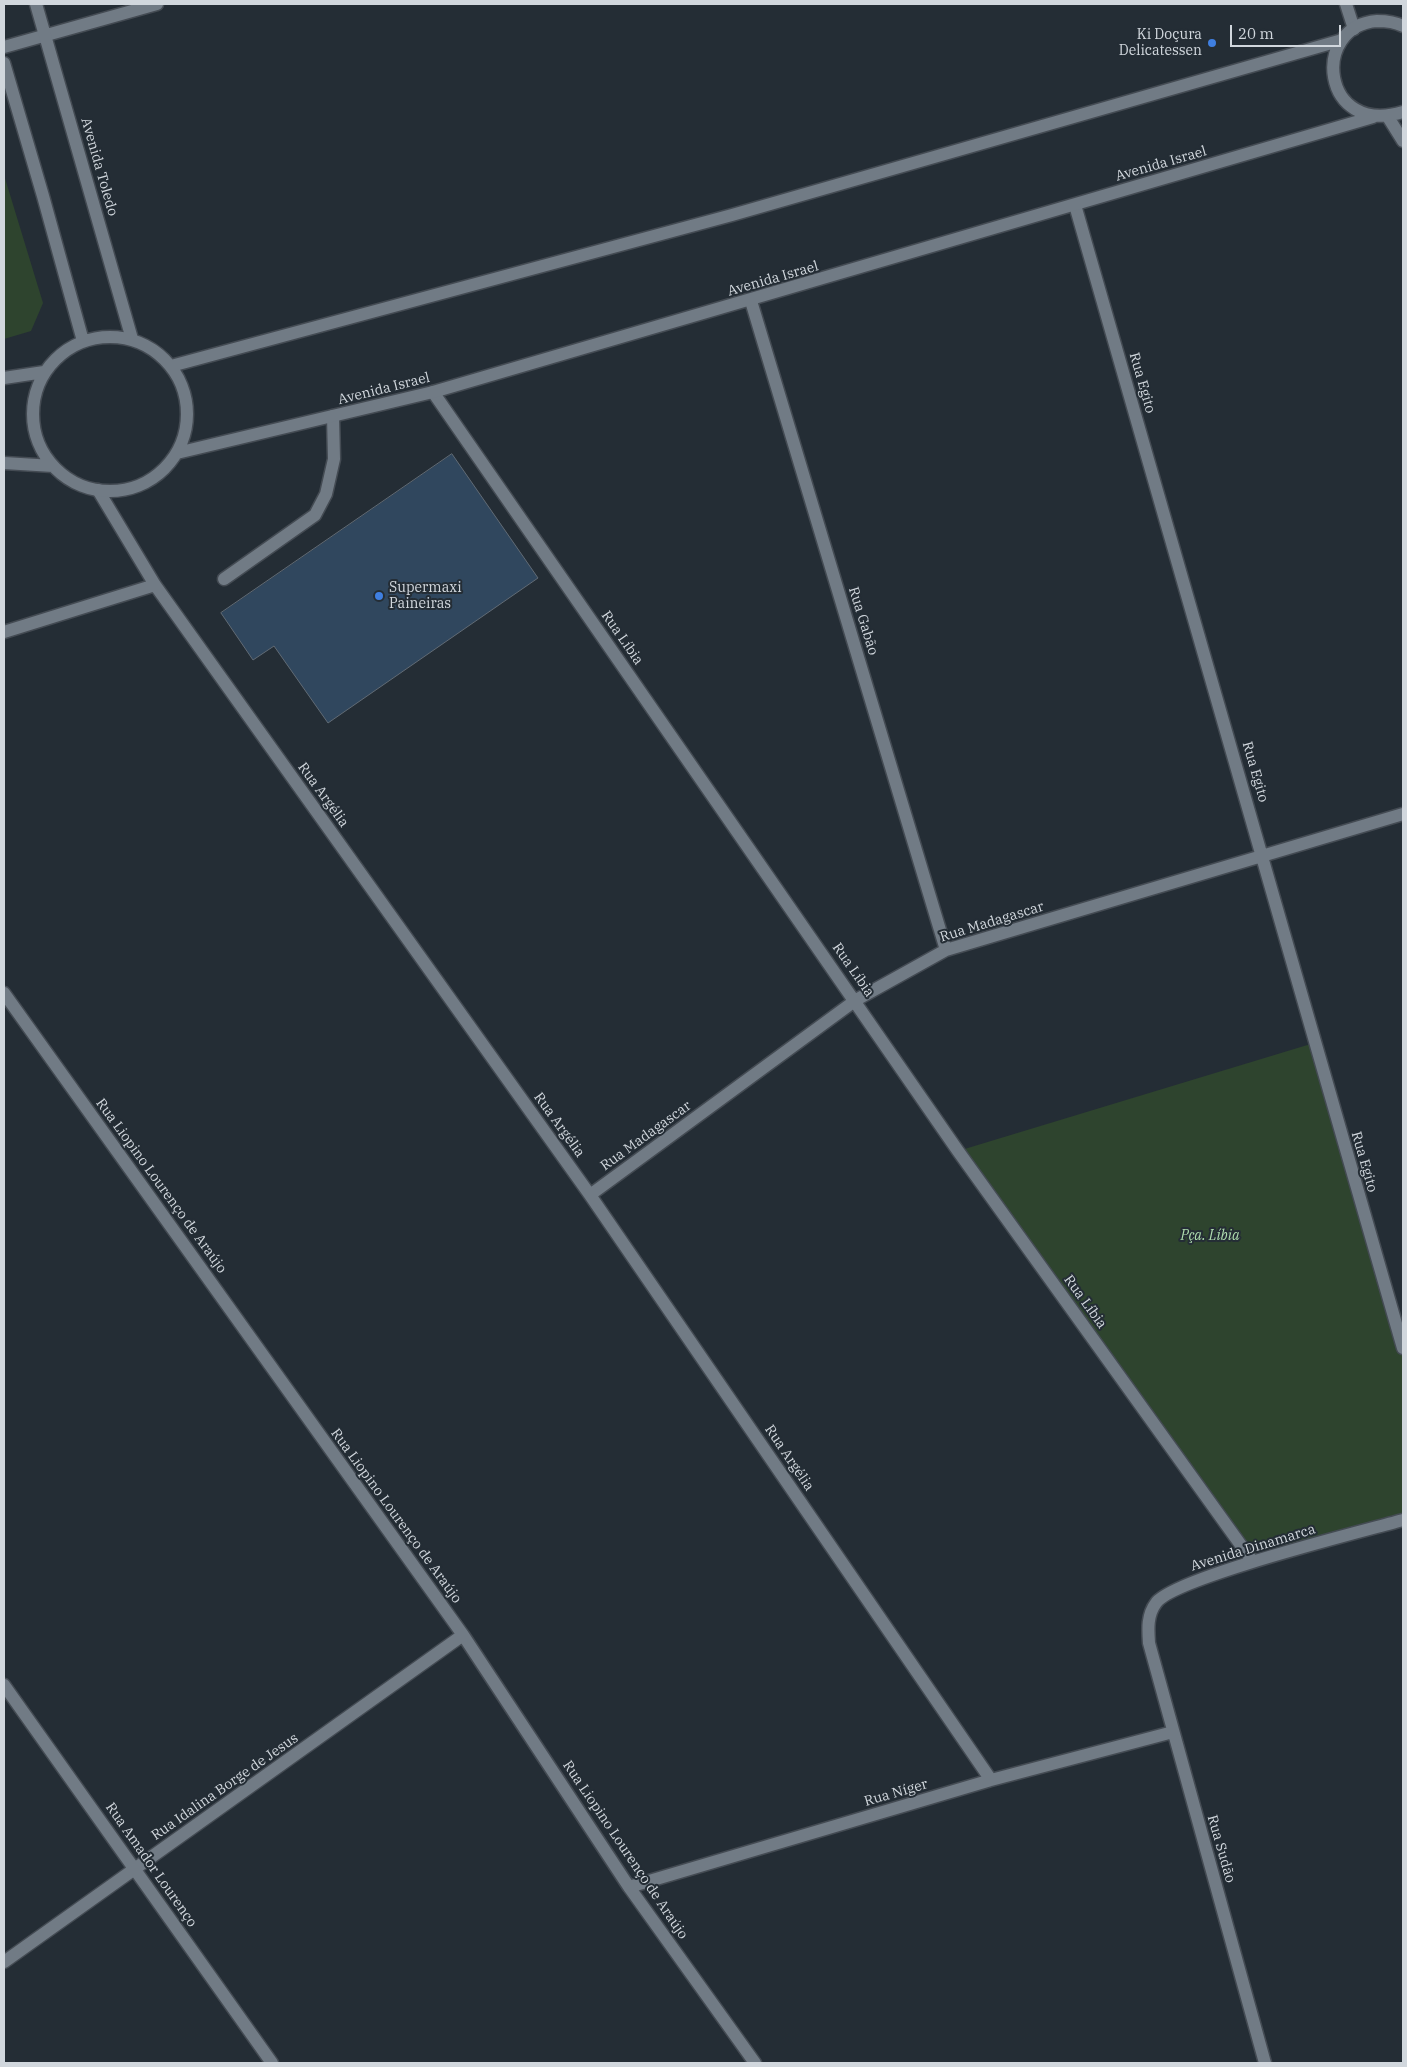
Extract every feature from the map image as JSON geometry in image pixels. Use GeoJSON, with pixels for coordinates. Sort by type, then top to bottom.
{"type":"FeatureCollection","features":[{"type":"Feature","properties":{"kind":"street","name":"Avenida Toledo"},"geometry":{"type":"LineString","coordinates":[[36,4],[132,339]]}},
{"type":"Feature","properties":{"kind":"street"},"geometry":{"type":"LineString","coordinates":[[4,47],[157,4]]}},
{"type":"Feature","properties":{"kind":"street"},"geometry":{"type":"LineString","coordinates":[[1346,4],[1354,29]]}},
{"type":"Feature","properties":{"kind":"street"},"geometry":{"type":"LineString","coordinates":[[1403,16],[1385,21],[1369,22],[1354,29],[1342,40],[1335,54],[1333,71],[1336,86],[1345,101],[1351,106],[1373,117],[1388,117],[1403,112]]}},
{"type":"Feature","properties":{"kind":"street"},"geometry":{"type":"LineString","coordinates":[[1385,21],[1403,26]]}},
{"type":"Feature","properties":{"kind":"street"},"geometry":{"type":"LineString","coordinates":[[171,366],[732,215],[1342,40]]}},
{"type":"Feature","properties":{"kind":"street"},"geometry":{"type":"LineString","coordinates":[[4,63],[83,341]]}},
{"type":"Feature","properties":{"kind":"street","name":"Avenida Israel"},"geometry":{"type":"LineString","coordinates":[[176,453],[434,392],[751,301],[1373,117]]}},
{"type":"Feature","properties":{"kind":"street"},"geometry":{"type":"LineString","coordinates":[[1388,117],[1403,141]]}},
{"type":"Feature","properties":{"kind":"street","name":"Rua Egito"},"geometry":{"type":"LineString","coordinates":[[1075,205],[1403,1348]]}},
{"type":"Feature","properties":{"kind":"street","name":"Rua Gabão"},"geometry":{"type":"LineString","coordinates":[[751,301],[946,950]]}},
{"type":"Feature","properties":{"kind":"street"},"geometry":{"type":"LineString","coordinates":[[107,337],[132,339],[155,351],[171,366],[183,386],[188,409],[186,432],[176,453],[162,470],[144,482],[123,489],[98,490],[73,481],[53,466],[39,445],[33,420],[35,396],[44,372],[61,354],[83,341],[107,337]]}},
{"type":"Feature","properties":{"kind":"street"},"geometry":{"type":"LineString","coordinates":[[4,378],[44,372]]}},
{"type":"Feature","properties":{"kind":"street","name":"Rua Líbia"},"geometry":{"type":"LineString","coordinates":[[434,392],[856,1000],[964,1159],[1253,1562]]}},
{"type":"Feature","properties":{"kind":"street"},"geometry":{"type":"LineString","coordinates":[[224,578],[315,515],[326,494],[334,459],[333,416]]}},
{"type":"Feature","properties":{"kind":"street"},"geometry":{"type":"LineString","coordinates":[[4,463],[53,466]]}},
{"type":"Feature","properties":{"kind":"street","name":"Rua Argélia"},"geometry":{"type":"LineString","coordinates":[[98,490],[155,585],[590,1195],[992,1780]]}},
{"type":"Feature","properties":{"kind":"street"},"geometry":{"type":"LineString","coordinates":[[4,632],[155,585]]}},
{"type":"Feature","properties":{"kind":"street","name":"Rua Madagascar"},"geometry":{"type":"LineString","coordinates":[[590,1195],[856,1000],[946,950],[1403,814]]}},
{"type":"Feature","properties":{"kind":"street","name":"Rua Liopino Lourenço de Araújo"},"geometry":{"type":"LineString","coordinates":[[4,993],[463,1635],[630,1887],[754,2063]]}},
{"type":"Feature","properties":{"kind":"street","name":"Avenida Dinamarca"},"geometry":{"type":"LineString","coordinates":[[1149,1643],[1149,1619],[1156,1602],[1169,1592],[1184,1585],[1253,1562],[1403,1520]]}},
{"type":"Feature","properties":{"kind":"street","name":"Rua Idalina Borge de Jesus"},"geometry":{"type":"LineString","coordinates":[[4,1962],[463,1635]]}},
{"type":"Feature","properties":{"kind":"street","name":"Rua Sudão"},"geometry":{"type":"LineString","coordinates":[[1149,1643],[1265,2063]]}},
{"type":"Feature","properties":{"kind":"street","name":"Rua Amador Lourenço"},"geometry":{"type":"LineString","coordinates":[[4,1685],[272,2063]]}},
{"type":"Feature","properties":{"kind":"street","name":"Rua Níger"},"geometry":{"type":"LineString","coordinates":[[630,1887],[992,1780],[1173,1732]]}},
{"type":"Feature","properties":{"kind":"green space"},"geometry":{"type":"Polygon","coordinates":[[[4,175],[43,303],[31,331],[4,339],[4,175]]]}},
{"type":"Feature","properties":{"kind":"green space","name":"Pça. Líbia"},"geometry":{"type":"Polygon","coordinates":[[[1314,1043],[1403,1348],[1403,1520],[1253,1562],[958,1151],[1314,1043]]]}},
{"type":"Feature","properties":{"kind":"building","name":"Supermaxi Paineiras"},"geometry":{"type":"Polygon","coordinates":[[[452,454],[538,578],[328,723],[274,646],[253,660],[221,613],[452,454]]]}},
{"type":"Feature","properties":{"kind":"place","name":"Ki Doçura Delicatessen"},"geometry":{"type":"Point","coordinates":[1212,43]}},
{"type":"Feature","properties":{"kind":"place","name":"Supermaxi Paineiras"},"geometry":{"type":"Point","coordinates":[379,596]}}]}
